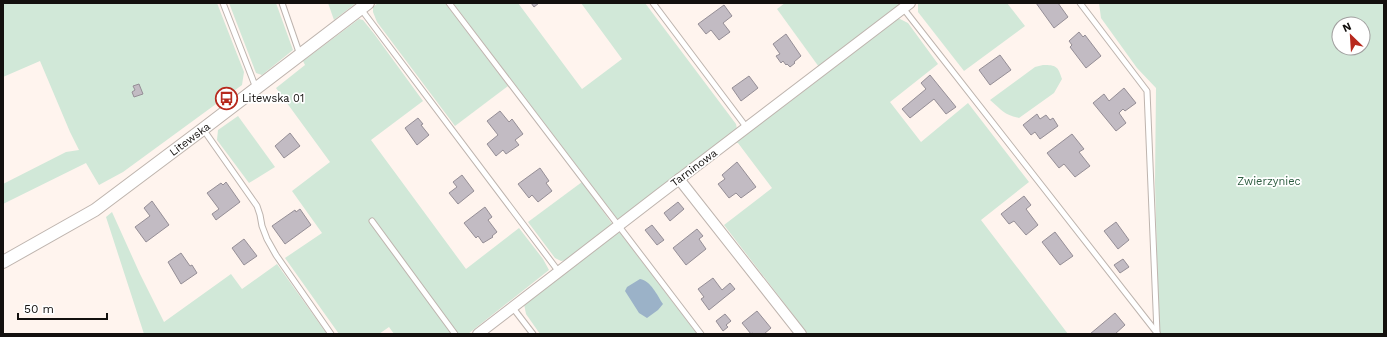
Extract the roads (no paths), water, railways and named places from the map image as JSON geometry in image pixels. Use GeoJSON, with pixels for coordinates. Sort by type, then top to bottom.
{"type":"FeatureCollection","features":[{"type":"Feature","properties":{"kind":"street","name":"Litewska"},"geometry":{"type":"LineString","coordinates":[[3,262],[94,210],[364,6]]}},
{"type":"Feature","properties":{"kind":"street","name":"Tarninowa"},"geometry":{"type":"LineString","coordinates":[[478,334],[907,6]]}},
{"type":"Feature","properties":{"kind":"street"},"geometry":{"type":"LineString","coordinates":[[679,179],[801,334]]}},
{"type":"Feature","properties":{"kind":"lane"},"geometry":{"type":"LineString","coordinates":[[223,3],[256,89]]}},
{"type":"Feature","properties":{"kind":"lane"},"geometry":{"type":"LineString","coordinates":[[282,3],[300,55]]}},
{"type":"Feature","properties":{"kind":"lane"},"geometry":{"type":"LineString","coordinates":[[448,3],[701,334]]}},
{"type":"Feature","properties":{"kind":"lane"},"geometry":{"type":"LineString","coordinates":[[653,3],[747,128]]}},
{"type":"Feature","properties":{"kind":"lane"},"geometry":{"type":"LineString","coordinates":[[1080,3],[1147,91],[1157,334]]}},
{"type":"Feature","properties":{"kind":"lane"},"geometry":{"type":"LineString","coordinates":[[364,6],[559,272]]}},
{"type":"Feature","properties":{"kind":"lane"},"geometry":{"type":"LineString","coordinates":[[907,6],[1157,334]]}},
{"type":"Feature","properties":{"kind":"lane"},"geometry":{"type":"LineString","coordinates":[[203,129],[258,206],[262,226],[276,255],[331,334]]}},
{"type":"Feature","properties":{"kind":"lane"},"geometry":{"type":"LineString","coordinates":[[372,221],[455,334]]}},
{"type":"Feature","properties":{"kind":"lane"},"geometry":{"type":"LineString","coordinates":[[512,308],[533,334]]}},
{"type":"Feature","properties":{"kind":"water"},"geometry":{"type":"Polygon","coordinates":[[[640,279],[651,285],[663,304],[658,310],[647,318],[639,313],[625,291],[627,287],[640,279]]]}},
{"type":"Feature","properties":{"kind":"place","name":"Litewska 01"},"geometry":{"type":"Point","coordinates":[227,98]}},
{"type":"Feature","properties":{"kind":"park label","name":"Zwierzyniec"},"geometry":{"type":"Point","coordinates":[1269,181]}}]}
